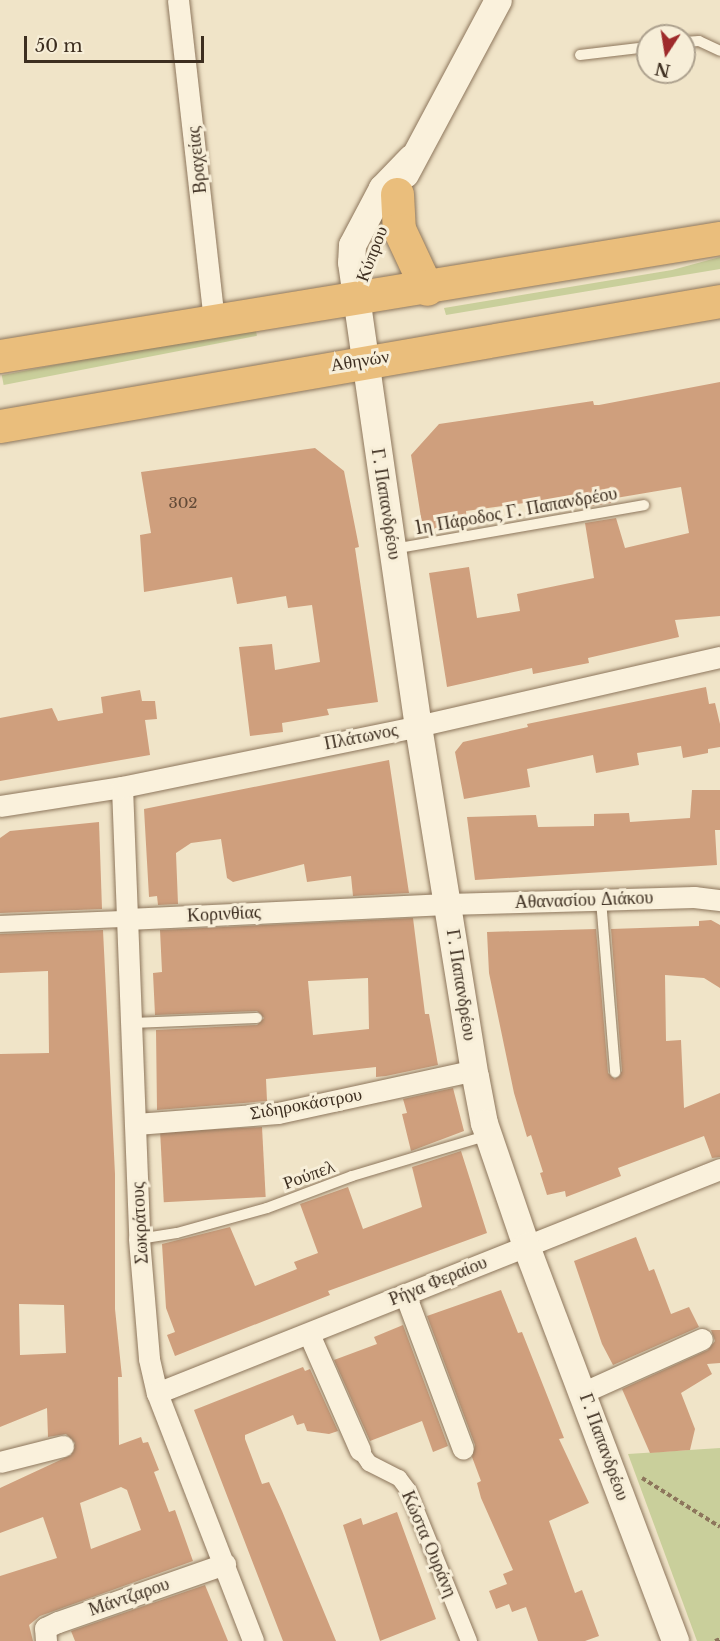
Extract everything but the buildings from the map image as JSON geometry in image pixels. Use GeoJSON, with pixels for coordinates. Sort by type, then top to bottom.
{"type":"FeatureCollection","features":[{"type":"Feature","properties":{"kind":"highway"},"geometry":{"type":"LineString","coordinates":[[397,194],[399,229],[427,289]]}},
{"type":"Feature","properties":{"kind":"highway"},"geometry":{"type":"LineString","coordinates":[[0,356],[427,289],[720,238]]}},
{"type":"Feature","properties":{"kind":"highway","name":"Αθηνών"},"geometry":{"type":"LineString","coordinates":[[0,426],[364,360],[720,301]]}},
{"type":"Feature","properties":{"kind":"street","name":"Βραχείας"},"geometry":{"type":"LineString","coordinates":[[178,0],[214,321]]}},
{"type":"Feature","properties":{"kind":"street","name":"Κύπρου"},"geometry":{"type":"LineString","coordinates":[[355,300],[367,258],[411,158],[498,0]]}},
{"type":"Feature","properties":{"kind":"street","name":"Κύπρου"},"geometry":{"type":"LineString","coordinates":[[355,300],[352,245],[382,188],[411,158]]}},
{"type":"Feature","properties":{"kind":"street","name":"Γ. Παπανδρέου"},"geometry":{"type":"LineString","coordinates":[[355,300],[418,726],[475,1070],[489,1135],[526,1245],[584,1392],[675,1641]]}},
{"type":"Feature","properties":{"kind":"street","name":"Πλάτωνος"},"geometry":{"type":"LineString","coordinates":[[0,806],[122,787],[418,726],[720,657]]}},
{"type":"Feature","properties":{"kind":"street","name":"Σωκράτους"},"geometry":{"type":"LineString","coordinates":[[122,787],[139,1239],[149,1359],[157,1393],[253,1641]]}},
{"type":"Feature","properties":{"kind":"street","name":"Αθανασίου Διάκου"},"geometry":{"type":"LineString","coordinates":[[447,903],[694,897],[720,900]]}},
{"type":"Feature","properties":{"kind":"street","name":"Κορινθίας"},"geometry":{"type":"LineString","coordinates":[[0,924],[447,903]]}},
{"type":"Feature","properties":{"kind":"street","name":"Σιδηροκάστρου"},"geometry":{"type":"LineString","coordinates":[[136,1124],[278,1113],[475,1070]]}},
{"type":"Feature","properties":{"kind":"street","name":"Ρήγα Φεραίου"},"geometry":{"type":"LineString","coordinates":[[157,1393],[720,1169]]}},
{"type":"Feature","properties":{"kind":"street"},"geometry":{"type":"LineString","coordinates":[[405,1294],[463,1449]]}},
{"type":"Feature","properties":{"kind":"street","name":"Κώστα Ουράνη"},"geometry":{"type":"LineString","coordinates":[[309,1334],[360,1450],[369,1463],[399,1478],[408,1490],[469,1641]]}},
{"type":"Feature","properties":{"kind":"street"},"geometry":{"type":"LineString","coordinates":[[584,1392],[702,1340]]}},
{"type":"Feature","properties":{"kind":"street"},"geometry":{"type":"LineString","coordinates":[[0,1462],[63,1446]]}},
{"type":"Feature","properties":{"kind":"street","name":"Μάντζαρου"},"geometry":{"type":"LineString","coordinates":[[46,1641],[45,1628],[58,1622],[225,1564]]}},
{"type":"Feature","properties":{"kind":"lane"},"geometry":{"type":"LineString","coordinates":[[696,41],[720,51]]}},
{"type":"Feature","properties":{"kind":"lane"},"geometry":{"type":"LineString","coordinates":[[580,55],[636,48]]}},
{"type":"Feature","properties":{"kind":"lane","name":"1η Πάροδος Γ. Παπανδρέου"},"geometry":{"type":"LineString","coordinates":[[393,549],[644,505]]}},
{"type":"Feature","properties":{"kind":"lane"},"geometry":{"type":"LineString","coordinates":[[601,900],[615,1072]]}},
{"type":"Feature","properties":{"kind":"lane"},"geometry":{"type":"LineString","coordinates":[[131,1023],[257,1018]]}},
{"type":"Feature","properties":{"kind":"lane","name":"Ρούπελ"},"geometry":{"type":"LineString","coordinates":[[139,1239],[177,1233],[267,1208],[352,1176],[489,1135]]}},
{"type":"Feature","properties":{"kind":"path"},"geometry":{"type":"LineString","coordinates":[[606,1453],[720,1527]]}},
{"type":"Feature","properties":{"kind":"path"},"geometry":{"type":"LineString","coordinates":[[715,1641],[720,1639]]}},
{"type":"Feature","properties":{"kind":"green space"},"geometry":{"type":"Polygon","coordinates":[[[720,257],[720,269],[446,315],[444,308],[672,270],[720,257]]]}},
{"type":"Feature","properties":{"kind":"green space"},"geometry":{"type":"Polygon","coordinates":[[[255,326],[257,336],[4,385],[2,375],[255,326]]]}},
{"type":"Feature","properties":{"kind":"green space"},"geometry":{"type":"Polygon","coordinates":[[[720,1448],[720,1641],[697,1641],[628,1454],[720,1448]]]}}]}
